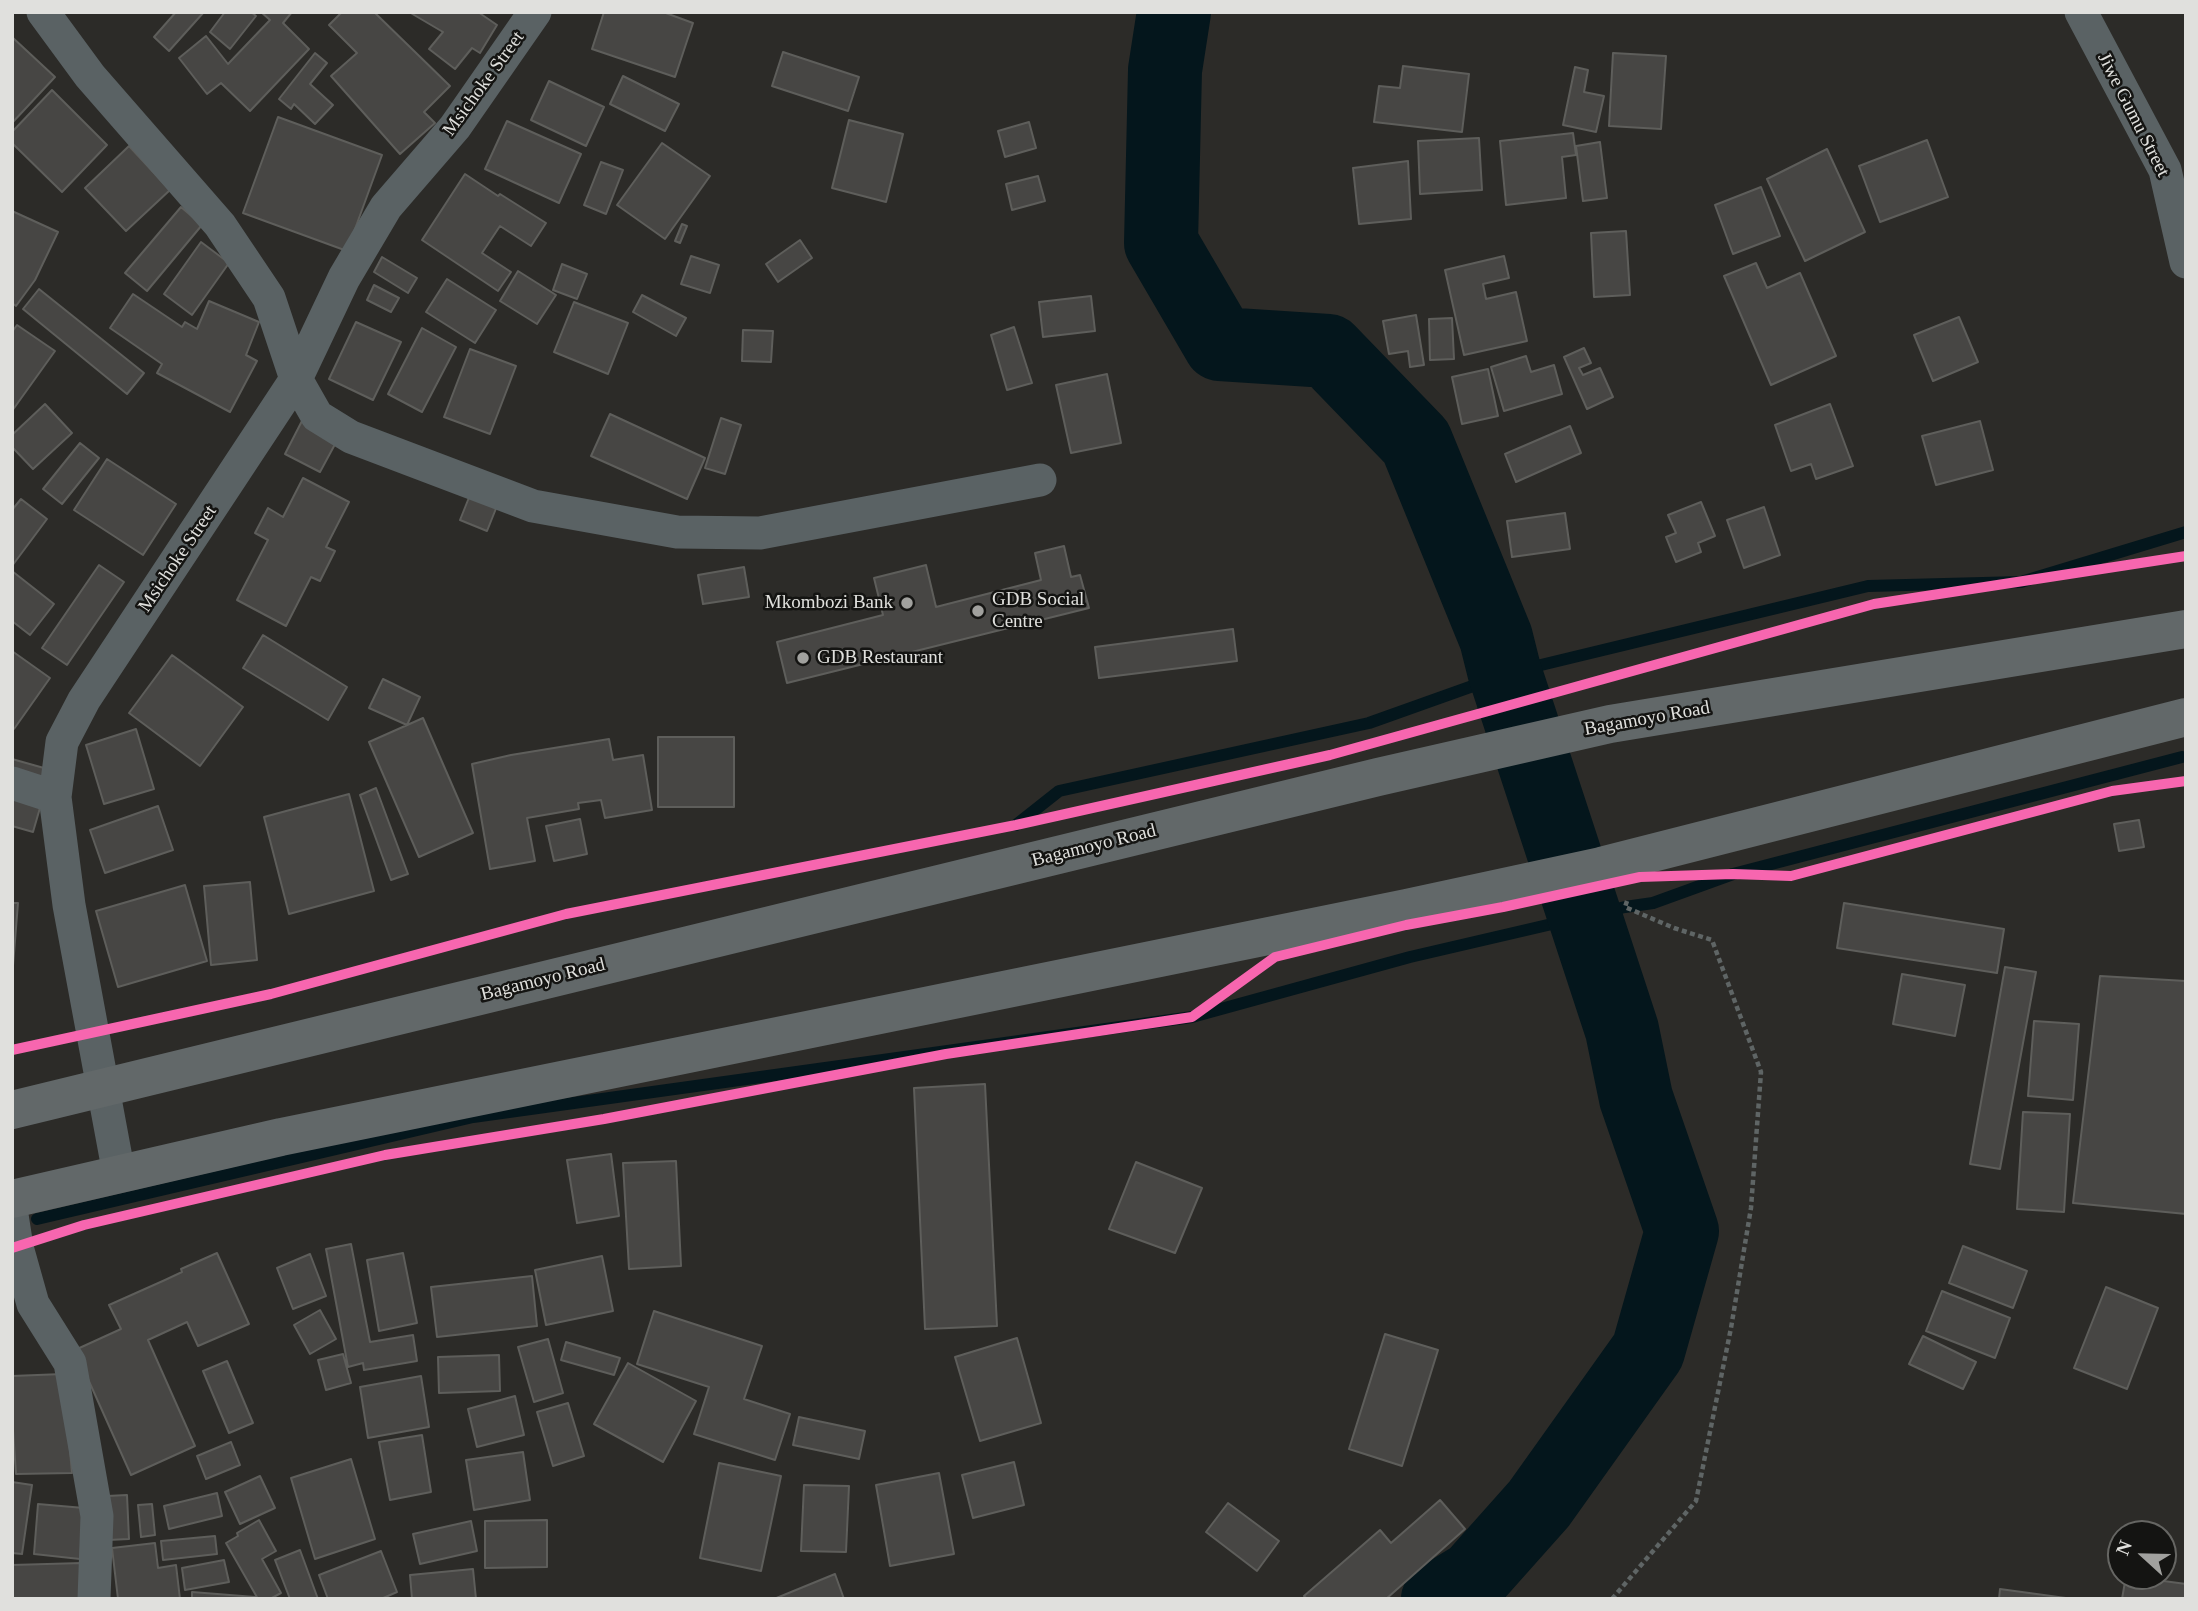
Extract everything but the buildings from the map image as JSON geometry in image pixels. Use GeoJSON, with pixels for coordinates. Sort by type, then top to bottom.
{"type":"FeatureCollection","features":[{"type":"Feature","properties":{"kind":"highway","name":"Bagamoyo Road"},"geometry":{"type":"LineString","coordinates":[[12,1110],[1378,777],[1610,723],[2186,629]]}},
{"type":"Feature","properties":{"kind":"highway"},"geometry":{"type":"LineString","coordinates":[[12,1199],[281,1137],[1406,908],[1636,857],[2186,717]]}},
{"type":"Feature","properties":{"kind":"street"},"geometry":{"type":"LineString","coordinates":[[43,12],[90,76],[220,225],[269,298],[296,379],[317,416],[351,437],[533,506],[677,532],[760,533],[1040,480]]}},
{"type":"Feature","properties":{"kind":"street","name":"Msichoke Street"},"geometry":{"type":"LineString","coordinates":[[119,1174],[69,905],[55,797],[62,742],[85,700],[296,379],[344,278],[386,207],[455,127],[534,12]]}},
{"type":"Feature","properties":{"kind":"street","name":"Jiwe Gumu Street"},"geometry":{"type":"LineString","coordinates":[[2081,12],[2165,170],[2186,262]]}},
{"type":"Feature","properties":{"kind":"street"},"geometry":{"type":"LineString","coordinates":[[12,783],[55,797]]}},
{"type":"Feature","properties":{"kind":"street"},"geometry":{"type":"LineString","coordinates":[[12,1215],[33,1304],[70,1363],[97,1516],[94,1599]]}},
{"type":"Feature","properties":{"kind":"path"},"geometry":{"type":"LineString","coordinates":[[1612,1599],[1696,1501],[1731,1328],[1751,1208],[1761,1072],[1712,940],[1674,928],[1625,907],[1636,857]]}},
{"type":"Feature","properties":{"kind":"waterway"},"geometry":{"type":"LineString","coordinates":[[1174,12],[1165,70],[1161,243],[1220,344],[1328,351],[1416,442],[1496,638],[1504,670],[1622,1030],[1636,1098],[1682,1231],[1648,1351],[1539,1504],[1474,1577],[1438,1599]]}},
{"type":"Feature","properties":{"kind":"waterway"},"geometry":{"type":"LineString","coordinates":[[1016,825],[1059,791],[1369,723],[1512,672],[1868,586],[2021,582],[2186,532]]}},
{"type":"Feature","properties":{"kind":"waterway"},"geometry":{"type":"LineString","coordinates":[[37,1219],[473,1117],[1192,1017],[1410,957],[1625,907],[1653,903],[1733,874],[2182,757]]}},
{"type":"Feature","properties":{"kind":"cycle path"},"geometry":{"type":"LineString","coordinates":[[12,1050],[271,994],[566,914],[1016,825],[1330,755],[1874,604],[2186,556]]}},
{"type":"Feature","properties":{"kind":"cycle path"},"geometry":{"type":"LineString","coordinates":[[12,1248],[84,1225],[385,1155],[604,1119],[946,1054],[1192,1017],[1275,957],[1406,925],[1640,877],[1733,874],[1791,876],[2112,791],[2186,781]]}},
{"type":"Feature","properties":{"kind":"place","name":"Mkombozi Bank"},"geometry":{"type":"Point","coordinates":[907,603]}},
{"type":"Feature","properties":{"kind":"place","name":"GDB Social Centre"},"geometry":{"type":"Point","coordinates":[978,611]}},
{"type":"Feature","properties":{"kind":"place","name":"GDB Restaurant"},"geometry":{"type":"Point","coordinates":[803,658]}}]}
